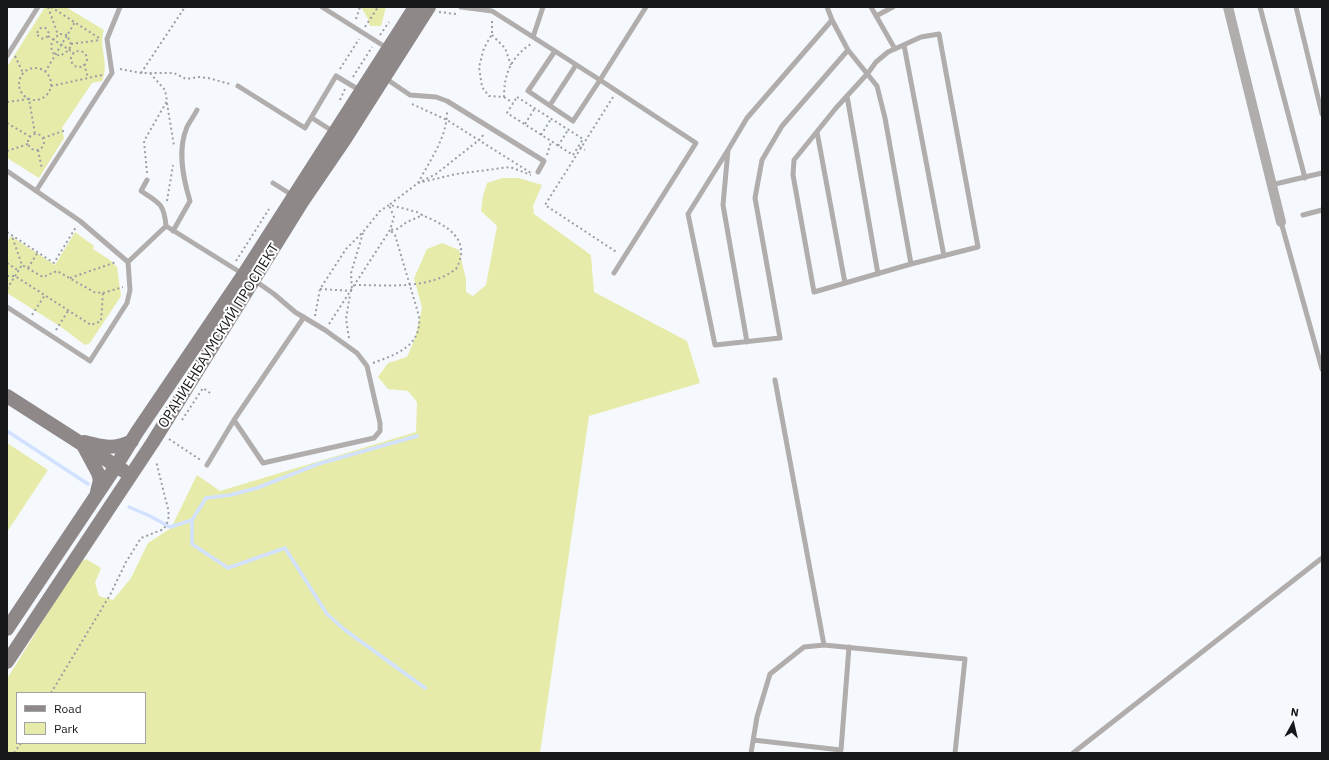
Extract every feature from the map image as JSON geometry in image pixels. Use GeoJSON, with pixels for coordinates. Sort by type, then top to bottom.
{"type":"FeatureCollection","features":[{"type":"Feature","properties":{"kind":"main road","name":"ОРАНИЕНБАУМСКИЙ ПРОСПЕКТ"},"geometry":{"type":"LineString","coordinates":[[340,136],[361,92],[415,7]]}},
{"type":"Feature","properties":{"kind":"main road","name":"ОРАНИЕНБАУМСКИЙ ПРОСПЕКТ"},"geometry":{"type":"LineString","coordinates":[[7,662],[131,475],[249,277],[298,199],[340,136],[384,78],[429,7]]}},
{"type":"Feature","properties":{"kind":"main road","name":"ОРАНИЕНБАУМСКИЙ ПРОСПЕКТ"},"geometry":{"type":"LineString","coordinates":[[7,629],[132,441],[249,277]]}},
{"type":"Feature","properties":{"kind":"main road"},"geometry":{"type":"LineString","coordinates":[[7,396],[131,475]]}},
{"type":"Feature","properties":{"kind":"main road"},"geometry":{"type":"LineString","coordinates":[[76,441],[113,447],[121,446],[132,441]]}},
{"type":"Feature","properties":{"kind":"main road"},"geometry":{"type":"LineString","coordinates":[[76,441],[84,448],[98,473],[100,480],[96,496]]}},
{"type":"Feature","properties":{"kind":"street"},"geometry":{"type":"LineString","coordinates":[[1228,7],[1281,222]]}},
{"type":"Feature","properties":{"kind":"lane"},"geometry":{"type":"LineString","coordinates":[[8,53],[38,7]]}},
{"type":"Feature","properties":{"kind":"lane"},"geometry":{"type":"LineString","coordinates":[[322,7],[388,49]]}},
{"type":"Feature","properties":{"kind":"lane"},"geometry":{"type":"LineString","coordinates":[[461,7],[492,12],[540,41],[696,143],[614,272]]}},
{"type":"Feature","properties":{"kind":"lane"},"geometry":{"type":"LineString","coordinates":[[533,37],[543,7]]}},
{"type":"Feature","properties":{"kind":"lane"},"geometry":{"type":"LineString","coordinates":[[554,51],[528,91],[573,121],[646,7]]}},
{"type":"Feature","properties":{"kind":"lane"},"geometry":{"type":"LineString","coordinates":[[827,7],[832,20],[848,50],[877,86],[885,118],[911,264]]}},
{"type":"Feature","properties":{"kind":"lane"},"geometry":{"type":"LineString","coordinates":[[871,7],[895,48]]}},
{"type":"Feature","properties":{"kind":"lane"},"geometry":{"type":"LineString","coordinates":[[876,16],[893,7]]}},
{"type":"Feature","properties":{"kind":"lane"},"geometry":{"type":"LineString","coordinates":[[1260,7],[1305,178]]}},
{"type":"Feature","properties":{"kind":"lane"},"geometry":{"type":"LineString","coordinates":[[1296,7],[1322,114]]}},
{"type":"Feature","properties":{"kind":"lane"},"geometry":{"type":"LineString","coordinates":[[36,191],[112,73],[107,39],[118,8]]}},
{"type":"Feature","properties":{"kind":"lane"},"geometry":{"type":"LineString","coordinates":[[832,20],[747,118],[688,214],[715,345],[780,338],[755,198],[762,160],[782,126],[848,50]]}},
{"type":"Feature","properties":{"kind":"lane"},"geometry":{"type":"LineString","coordinates":[[939,34],[978,247],[911,264],[814,292],[793,175],[794,160],[876,62],[895,48],[921,38],[939,34]]}},
{"type":"Feature","properties":{"kind":"lane"},"geometry":{"type":"LineString","coordinates":[[904,45],[944,256]]}},
{"type":"Feature","properties":{"kind":"lane"},"geometry":{"type":"LineString","coordinates":[[550,105],[576,65]]}},
{"type":"Feature","properties":{"kind":"lane"},"geometry":{"type":"LineString","coordinates":[[238,86],[305,128],[336,76],[361,92]]}},
{"type":"Feature","properties":{"kind":"lane"},"geometry":{"type":"LineString","coordinates":[[384,78],[410,95],[436,97],[447,101],[544,161],[538,172]]}},
{"type":"Feature","properties":{"kind":"lane"},"geometry":{"type":"LineString","coordinates":[[847,96],[878,274]]}},
{"type":"Feature","properties":{"kind":"lane"},"geometry":{"type":"LineString","coordinates":[[173,230],[190,201],[183,178],[184,140],[188,126],[198,110]]}},
{"type":"Feature","properties":{"kind":"lane"},"geometry":{"type":"LineString","coordinates":[[312,118],[340,136]]}},
{"type":"Feature","properties":{"kind":"lane"},"geometry":{"type":"LineString","coordinates":[[817,132],[845,283]]}},
{"type":"Feature","properties":{"kind":"lane"},"geometry":{"type":"LineString","coordinates":[[728,150],[723,205],[747,342]]}},
{"type":"Feature","properties":{"kind":"lane"},"geometry":{"type":"LineString","coordinates":[[7,172],[80,221],[126,261],[130,284],[127,303],[90,361],[7,307]]}},
{"type":"Feature","properties":{"kind":"lane"},"geometry":{"type":"LineString","coordinates":[[1271,185],[1322,173]]}},
{"type":"Feature","properties":{"kind":"lane"},"geometry":{"type":"LineString","coordinates":[[148,180],[141,191],[159,203],[165,212],[166,226]]}},
{"type":"Feature","properties":{"kind":"lane"},"geometry":{"type":"LineString","coordinates":[[273,183],[298,199]]}},
{"type":"Feature","properties":{"kind":"lane"},"geometry":{"type":"LineString","coordinates":[[1303,215],[1322,210]]}},
{"type":"Feature","properties":{"kind":"lane"},"geometry":{"type":"LineString","coordinates":[[1281,222],[1322,369]]}},
{"type":"Feature","properties":{"kind":"lane"},"geometry":{"type":"LineString","coordinates":[[166,226],[249,277],[274,294],[295,312],[326,330],[357,353],[366,366],[380,423],[380,431],[374,438],[263,463],[234,420]]}},
{"type":"Feature","properties":{"kind":"lane"},"geometry":{"type":"LineString","coordinates":[[126,261],[166,226]]}},
{"type":"Feature","properties":{"kind":"lane"},"geometry":{"type":"LineString","coordinates":[[207,465],[234,420],[304,317]]}},
{"type":"Feature","properties":{"kind":"lane"},"geometry":{"type":"LineString","coordinates":[[775,380],[824,644]]}},
{"type":"Feature","properties":{"kind":"lane"},"geometry":{"type":"LineString","coordinates":[[1073,753],[1322,558]]}},
{"type":"Feature","properties":{"kind":"lane"},"geometry":{"type":"LineString","coordinates":[[752,753],[757,717],[770,674],[804,647],[824,644],[965,659],[955,753]]}},
{"type":"Feature","properties":{"kind":"lane"},"geometry":{"type":"LineString","coordinates":[[753,740],[841,750],[849,647]]}},
{"type":"Feature","properties":{"kind":"path"},"geometry":{"type":"LineString","coordinates":[[48,7],[58,35]]}},
{"type":"Feature","properties":{"kind":"path"},"geometry":{"type":"LineString","coordinates":[[51,7],[102,40],[71,44]]}},
{"type":"Feature","properties":{"kind":"path"},"geometry":{"type":"LineString","coordinates":[[140,73],[185,7]]}},
{"type":"Feature","properties":{"kind":"path"},"geometry":{"type":"LineString","coordinates":[[353,27],[360,7]]}},
{"type":"Feature","properties":{"kind":"path"},"geometry":{"type":"LineString","coordinates":[[336,76],[378,7]]}},
{"type":"Feature","properties":{"kind":"path"},"geometry":{"type":"LineString","coordinates":[[492,12],[492,34],[484,48],[479,68],[482,87],[489,96],[504,98],[513,103]]}},
{"type":"Feature","properties":{"kind":"path"},"geometry":{"type":"LineString","coordinates":[[45,72],[75,22]]}},
{"type":"Feature","properties":{"kind":"path"},"geometry":{"type":"LineString","coordinates":[[48,36],[45,39],[40,38],[37,33],[38,30],[40,28],[45,28],[49,32],[48,36],[53,40],[74,53],[78,51],[85,54],[87,57],[84,64],[88,78]]}},
{"type":"Feature","properties":{"kind":"path"},"geometry":{"type":"LineString","coordinates":[[492,34],[505,48],[511,65]]}},
{"type":"Feature","properties":{"kind":"path"},"geometry":{"type":"LineString","coordinates":[[55,55],[51,48],[53,40],[58,35],[67,35]]}},
{"type":"Feature","properties":{"kind":"path"},"geometry":{"type":"LineString","coordinates":[[55,55],[63,55],[69,50],[71,44],[67,35]]}},
{"type":"Feature","properties":{"kind":"path"},"geometry":{"type":"LineString","coordinates":[[504,98],[504,86],[508,70],[511,65],[523,50],[540,41]]}},
{"type":"Feature","properties":{"kind":"path"},"geometry":{"type":"LineString","coordinates":[[8,53],[15,55],[23,73]]}},
{"type":"Feature","properties":{"kind":"path"},"geometry":{"type":"LineString","coordinates":[[74,53],[71,58],[74,65],[77,66],[84,64]]}},
{"type":"Feature","properties":{"kind":"path"},"geometry":{"type":"LineString","coordinates":[[7,102],[29,99],[41,99],[47,95],[51,86],[51,80],[45,72],[41,69],[33,68],[23,73],[19,84],[21,92],[29,99],[35,134]]}},
{"type":"Feature","properties":{"kind":"path"},"geometry":{"type":"LineString","coordinates":[[112,73],[121,69],[140,73],[174,73],[186,79],[199,77],[208,78],[238,86]]}},
{"type":"Feature","properties":{"kind":"path"},"geometry":{"type":"LineString","coordinates":[[150,73],[165,90],[174,148]]}},
{"type":"Feature","properties":{"kind":"path"},"geometry":{"type":"LineString","coordinates":[[51,86],[105,74]]}},
{"type":"Feature","properties":{"kind":"path"},"geometry":{"type":"LineString","coordinates":[[617,92],[580,146],[573,156],[507,114],[517,97],[583,139],[580,146],[545,205],[624,257]]}},
{"type":"Feature","properties":{"kind":"path"},"geometry":{"type":"LineString","coordinates":[[418,183],[438,146],[447,120],[447,101]]}},
{"type":"Feature","properties":{"kind":"path"},"geometry":{"type":"LineString","coordinates":[[148,180],[144,141],[167,102]]}},
{"type":"Feature","properties":{"kind":"path"},"geometry":{"type":"LineString","coordinates":[[410,103],[447,120],[535,176],[510,167],[456,174],[418,183]]}},
{"type":"Feature","properties":{"kind":"path"},"geometry":{"type":"LineString","coordinates":[[525,125],[535,108]]}},
{"type":"Feature","properties":{"kind":"path"},"geometry":{"type":"LineString","coordinates":[[541,135],[551,119]]}},
{"type":"Feature","properties":{"kind":"path"},"geometry":{"type":"LineString","coordinates":[[7,123],[29,136]]}},
{"type":"Feature","properties":{"kind":"path"},"geometry":{"type":"LineString","coordinates":[[43,138],[77,126]]}},
{"type":"Feature","properties":{"kind":"path"},"geometry":{"type":"LineString","coordinates":[[314,324],[320,289],[346,248],[363,232],[380,211],[418,183],[436,174],[479,140],[489,127]]}},
{"type":"Feature","properties":{"kind":"path"},"geometry":{"type":"LineString","coordinates":[[558,146],[568,129]]}},
{"type":"Feature","properties":{"kind":"path"},"geometry":{"type":"LineString","coordinates":[[38,134],[43,138],[43,147],[38,150],[32,150],[28,144],[30,136],[38,134]]}},
{"type":"Feature","properties":{"kind":"path"},"geometry":{"type":"LineString","coordinates":[[544,161],[551,142]]}},
{"type":"Feature","properties":{"kind":"path"},"geometry":{"type":"LineString","coordinates":[[7,151],[28,144]]}},
{"type":"Feature","properties":{"kind":"path"},"geometry":{"type":"LineString","coordinates":[[580,146],[585,150]]}},
{"type":"Feature","properties":{"kind":"path"},"geometry":{"type":"LineString","coordinates":[[38,150],[44,178]]}},
{"type":"Feature","properties":{"kind":"path"},"geometry":{"type":"LineString","coordinates":[[165,212],[174,162]]}},
{"type":"Feature","properties":{"kind":"path"},"geometry":{"type":"LineString","coordinates":[[355,285],[409,285],[432,281],[451,273],[456,269],[462,256],[462,247],[459,240],[453,233],[432,218],[423,216],[418,212],[389,205]]}},
{"type":"Feature","properties":{"kind":"path"},"geometry":{"type":"LineString","coordinates":[[326,330],[390,230],[394,217],[389,205]]}},
{"type":"Feature","properties":{"kind":"path"},"geometry":{"type":"LineString","coordinates":[[390,230],[397,229],[407,222],[423,216]]}},
{"type":"Feature","properties":{"kind":"path"},"geometry":{"type":"LineString","coordinates":[[7,232],[54,263],[80,221]]}},
{"type":"Feature","properties":{"kind":"path"},"geometry":{"type":"LineString","coordinates":[[366,366],[400,352],[416,336],[420,326],[419,316],[395,236],[390,230]]}},
{"type":"Feature","properties":{"kind":"path"},"geometry":{"type":"LineString","coordinates":[[352,290],[351,273],[363,232]]}},
{"type":"Feature","properties":{"kind":"path"},"geometry":{"type":"LineString","coordinates":[[12,235],[22,265],[42,277],[57,271],[94,292],[103,292],[130,284]]}},
{"type":"Feature","properties":{"kind":"path"},"geometry":{"type":"LineString","coordinates":[[28,268],[38,252]]}},
{"type":"Feature","properties":{"kind":"path"},"geometry":{"type":"LineString","coordinates":[[70,278],[126,261]]}},
{"type":"Feature","properties":{"kind":"path"},"geometry":{"type":"LineString","coordinates":[[7,263],[18,270]]}},
{"type":"Feature","properties":{"kind":"path"},"geometry":{"type":"LineString","coordinates":[[7,289],[22,265]]}},
{"type":"Feature","properties":{"kind":"path"},"geometry":{"type":"LineString","coordinates":[[7,276],[15,276],[91,325],[101,321],[103,292]]}},
{"type":"Feature","properties":{"kind":"path"},"geometry":{"type":"LineString","coordinates":[[320,289],[352,290]]}},
{"type":"Feature","properties":{"kind":"path"},"geometry":{"type":"LineString","coordinates":[[350,294],[346,319],[351,348]]}},
{"type":"Feature","properties":{"kind":"path"},"geometry":{"type":"LineString","coordinates":[[28,321],[45,295]]}},
{"type":"Feature","properties":{"kind":"path"},"geometry":{"type":"LineString","coordinates":[[52,336],[68,310]]}},
{"type":"Feature","properties":{"kind":"path"},"geometry":{"type":"LineString","coordinates":[[166,438],[198,459]]}},
{"type":"Feature","properties":{"kind":"path"},"geometry":{"type":"LineString","coordinates":[[52,692],[110,595],[126,562],[141,538],[164,529],[167,523],[169,516],[168,510],[155,456]]}},
{"type":"Feature","properties":{"kind":"path"},"geometry":{"type":"LineString","coordinates":[[14,753],[20,744]]}},
{"type":"Feature","properties":{"kind":"green space"},"geometry":{"type":"Polygon","coordinates":[[[45,7],[66,7],[104,30],[102,43],[105,68],[102,81],[92,83],[62,128],[64,138],[39,178],[7,158],[7,67],[45,7]]]}},
{"type":"Feature","properties":{"kind":"green space"},"geometry":{"type":"Polygon","coordinates":[[[361,7],[386,7],[381,26],[370,26],[361,7]]]}},
{"type":"Feature","properties":{"kind":"green space"},"geometry":{"type":"Polygon","coordinates":[[[502,178],[519,178],[542,185],[533,206],[534,214],[591,255],[594,292],[687,341],[700,383],[589,416],[540,753],[7,753],[7,679],[78,564],[86,559],[101,568],[95,583],[99,596],[113,600],[131,578],[148,543],[171,528],[197,475],[220,491],[416,432],[417,402],[408,391],[388,389],[378,377],[388,363],[407,357],[415,338],[422,308],[414,278],[427,249],[442,243],[459,250],[466,279],[466,292],[473,296],[486,285],[497,226],[481,211],[487,183],[502,178]]]}},
{"type":"Feature","properties":{"kind":"green space"},"geometry":{"type":"Polygon","coordinates":[[[75,232],[94,246],[93,249],[110,260],[117,267],[121,296],[90,343],[85,345],[61,327],[7,293],[7,241],[11,236],[55,265],[75,232]]]}},
{"type":"Feature","properties":{"kind":"green space"},"geometry":{"type":"Polygon","coordinates":[[[7,443],[48,470],[7,532],[7,443]]]}},
{"type":"Feature","properties":{"kind":"waterway"},"geometry":{"type":"LineString","coordinates":[[7,431],[88,484]]}},
{"type":"Feature","properties":{"kind":"waterway"},"geometry":{"type":"LineString","coordinates":[[417,436],[318,464],[257,488],[230,495],[206,498],[192,520],[192,544],[228,568],[285,548],[327,614],[345,630],[425,688]]}},
{"type":"Feature","properties":{"kind":"waterway"},"geometry":{"type":"LineString","coordinates":[[129,507],[170,527],[192,520]]}}]}
